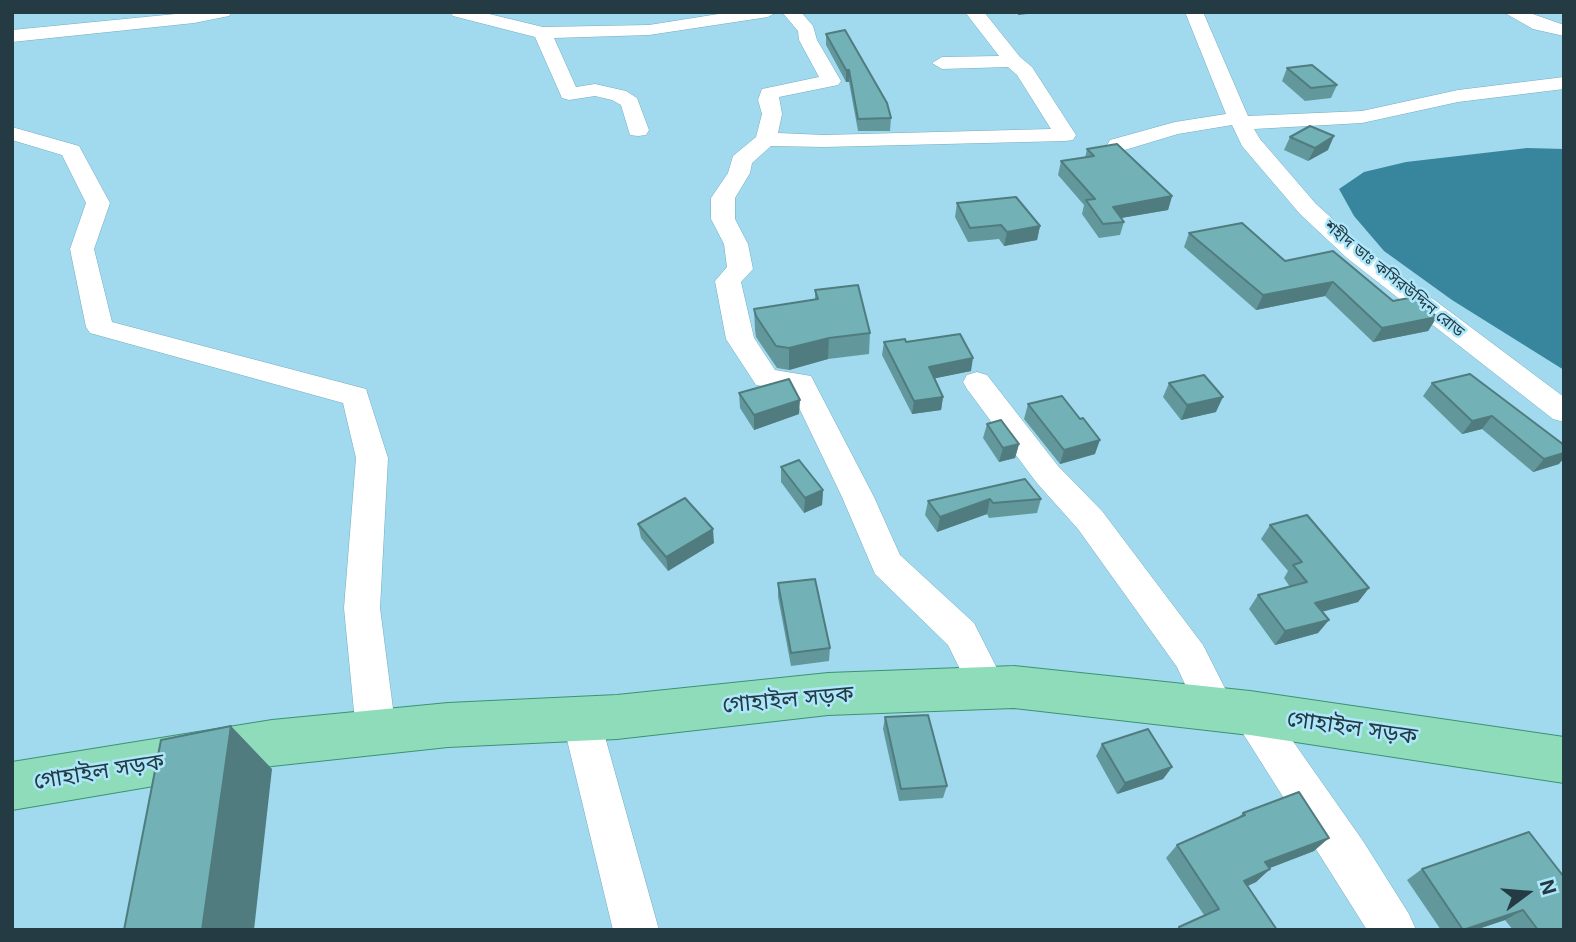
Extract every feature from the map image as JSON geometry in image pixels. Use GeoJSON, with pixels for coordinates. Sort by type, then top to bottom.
{"type":"FeatureCollection","features":[{"type":"Feature","properties":{"kind":"main road","name":"গোহাইল সড়ক"},"geometry":{"type":"LineString","coordinates":[[12,786],[272,743],[376,732],[448,725],[581,719],[828,694],[1014,687],[1233,710],[1564,760]]}},
{"type":"Feature","properties":{"kind":"street"},"geometry":{"type":"LineString","coordinates":[[12,36],[194,18],[223,12]]}},
{"type":"Feature","properties":{"kind":"street"},"geometry":{"type":"LineString","coordinates":[[459,12],[543,33],[649,30],[768,12]]}},
{"type":"Feature","properties":{"kind":"street"},"geometry":{"type":"LineString","coordinates":[[631,12],[649,30]]}},
{"type":"Feature","properties":{"kind":"street"},"geometry":{"type":"LineString","coordinates":[[791,12],[807,30],[808,40],[831,81],[769,93],[772,114],[766,139],[741,161],[739,173],[723,198],[723,219],[736,244],[740,269],[728,281],[740,339],[766,378],[801,383],[858,497],[887,564],[961,634],[988,688]]}},
{"type":"Feature","properties":{"kind":"street"},"geometry":{"type":"LineString","coordinates":[[766,139],[824,141],[1065,135],[1025,71],[1013,61],[974,12]]}},
{"type":"Feature","properties":{"kind":"street","name":"শহীদ ডাঃ কসিরউদ্দিন রোড"},"geometry":{"type":"LineString","coordinates":[[1194,12],[1250,141],[1308,209],[1356,253],[1564,412]]}},
{"type":"Feature","properties":{"kind":"street"},"geometry":{"type":"LineString","coordinates":[[1512,12],[1539,25],[1564,32]]}},
{"type":"Feature","properties":{"kind":"street"},"geometry":{"type":"LineString","coordinates":[[543,33],[569,94],[595,90],[619,94],[630,102],[638,130]]}},
{"type":"Feature","properties":{"kind":"street"},"geometry":{"type":"LineString","coordinates":[[942,63],[1013,61]]}},
{"type":"Feature","properties":{"kind":"street"},"geometry":{"type":"LineString","coordinates":[[1118,145],[1175,128],[1240,120],[1362,117],[1458,96],[1564,83]]}},
{"type":"Feature","properties":{"kind":"street"},"geometry":{"type":"LineString","coordinates":[[12,133],[71,151],[98,203],[82,249],[100,327],[356,396],[372,458],[362,608],[376,732]]}},
{"type":"Feature","properties":{"kind":"street"},"geometry":{"type":"LineString","coordinates":[[977,382],[1047,474],[1090,520],[1190,656],[1348,856],[1394,930]]}},
{"type":"Feature","properties":{"kind":"street"},"geometry":{"type":"LineString","coordinates":[[581,719],[636,930]]}},
{"type":"Feature","properties":{"kind":"water"},"geometry":{"type":"Polygon","coordinates":[[[1527,148],[1564,149],[1564,370],[1452,300],[1384,251],[1354,216],[1339,189],[1364,172],[1406,162],[1527,148]]]}},
{"type":"Feature","properties":{"kind":"building"},"geometry":{"type":"Polygon","coordinates":[[[845,30],[887,103],[891,118],[858,119],[849,70],[846,70],[826,34],[845,30]]]}},
{"type":"Feature","properties":{"kind":"building"},"geometry":{"type":"Polygon","coordinates":[[[1312,65],[1337,85],[1311,88],[1287,68],[1312,65]]]}},
{"type":"Feature","properties":{"kind":"building"},"geometry":{"type":"Polygon","coordinates":[[[1310,126],[1334,136],[1315,148],[1290,137],[1310,126]]]}},
{"type":"Feature","properties":{"kind":"building"},"geometry":{"type":"Polygon","coordinates":[[[1117,144],[1172,196],[1113,207],[1124,222],[1103,224],[1086,200],[1095,199],[1061,161],[1094,156],[1087,149],[1117,144]]]}},
{"type":"Feature","properties":{"kind":"building"},"geometry":{"type":"Polygon","coordinates":[[[1016,197],[1040,226],[1007,232],[1001,225],[970,228],[957,203],[1016,197]]]}},
{"type":"Feature","properties":{"kind":"building"},"geometry":{"type":"Polygon","coordinates":[[[1242,223],[1285,261],[1333,251],[1393,301],[1414,297],[1437,317],[1382,328],[1333,282],[1263,295],[1189,233],[1242,223]]]}},
{"type":"Feature","properties":{"kind":"building"},"geometry":{"type":"Polygon","coordinates":[[[858,285],[870,333],[829,338],[789,348],[776,346],[754,309],[818,299],[815,290],[858,285]]]}},
{"type":"Feature","properties":{"kind":"building"},"geometry":{"type":"Polygon","coordinates":[[[960,334],[973,358],[929,367],[943,397],[914,401],[884,342],[905,339],[906,342],[960,334]]]}},
{"type":"Feature","properties":{"kind":"building"},"geometry":{"type":"Polygon","coordinates":[[[1470,374],[1564,445],[1564,453],[1544,459],[1492,416],[1472,421],[1432,383],[1470,374]]]}},
{"type":"Feature","properties":{"kind":"building"},"geometry":{"type":"Polygon","coordinates":[[[1204,375],[1223,397],[1187,405],[1169,383],[1204,375]]]}},
{"type":"Feature","properties":{"kind":"building"},"geometry":{"type":"Polygon","coordinates":[[[789,379],[800,400],[754,415],[739,393],[789,379]]]}},
{"type":"Feature","properties":{"kind":"building"},"geometry":{"type":"Polygon","coordinates":[[[1062,396],[1100,440],[1064,450],[1028,404],[1062,396]]]}},
{"type":"Feature","properties":{"kind":"building"},"geometry":{"type":"Polygon","coordinates":[[[1001,420],[1019,444],[1003,448],[987,424],[1001,420]]]}},
{"type":"Feature","properties":{"kind":"building"},"geometry":{"type":"Polygon","coordinates":[[[799,460],[823,490],[805,498],[781,467],[799,460]]]}},
{"type":"Feature","properties":{"kind":"building"},"geometry":{"type":"Polygon","coordinates":[[[1025,479],[1041,499],[993,503],[990,499],[940,517],[928,501],[1025,479]]]}},
{"type":"Feature","properties":{"kind":"building"},"geometry":{"type":"Polygon","coordinates":[[[685,498],[713,529],[666,557],[638,524],[685,498]]]}},
{"type":"Feature","properties":{"kind":"building"},"geometry":{"type":"Polygon","coordinates":[[[1307,515],[1369,588],[1315,603],[1329,620],[1285,631],[1258,595],[1307,582],[1293,565],[1302,562],[1270,525],[1307,515]]]}},
{"type":"Feature","properties":{"kind":"building"},"geometry":{"type":"Polygon","coordinates":[[[815,579],[830,648],[791,653],[778,583],[815,579]]]}},
{"type":"Feature","properties":{"kind":"building"},"geometry":{"type":"Polygon","coordinates":[[[928,715],[947,786],[901,789],[885,717],[928,715]]]}},
{"type":"Feature","properties":{"kind":"building"},"geometry":{"type":"Polygon","coordinates":[[[231,726],[202,930],[124,930],[161,740],[231,726]]]}},
{"type":"Feature","properties":{"kind":"building"},"geometry":{"type":"Polygon","coordinates":[[[1148,729],[1172,767],[1125,783],[1102,744],[1148,729]]]}},
{"type":"Feature","properties":{"kind":"building"},"geometry":{"type":"Polygon","coordinates":[[[1299,792],[1329,838],[1265,862],[1270,869],[1244,881],[1277,930],[1180,930],[1179,927],[1219,909],[1177,845],[1245,815],[1243,813],[1299,792]]]}},
{"type":"Feature","properties":{"kind":"building"},"geometry":{"type":"Polygon","coordinates":[[[1529,832],[1564,877],[1564,930],[1538,930],[1523,910],[1463,930],[1422,869],[1529,832]]]}}]}
